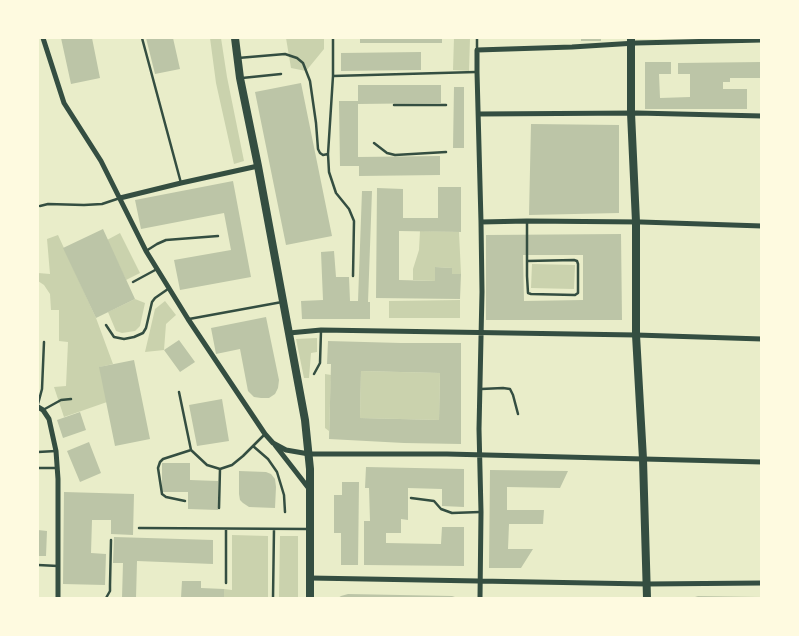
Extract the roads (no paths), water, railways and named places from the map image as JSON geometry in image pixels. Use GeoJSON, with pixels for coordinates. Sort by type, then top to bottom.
{"type":"FeatureCollection","features":[{"type":"Feature","properties":{"kind":"main road"},"geometry":{"type":"LineString","coordinates":[[235,38],[240,78],[305,420],[309,454],[310,598]]}},
{"type":"Feature","properties":{"kind":"main road"},"geometry":{"type":"LineString","coordinates":[[631,41],[631,113],[636,222],[636,335],[643,459],[647,598]]}},
{"type":"Feature","properties":{"kind":"street"},"geometry":{"type":"LineString","coordinates":[[43,38],[64,103],[98,155],[146,251],[168,289],[265,434],[310,490]]}},
{"type":"Feature","properties":{"kind":"street"},"geometry":{"type":"LineString","coordinates":[[480,598],[481,222],[477,50],[631,41],[636,43],[762,40]]}},
{"type":"Feature","properties":{"kind":"street"},"geometry":{"type":"LineString","coordinates":[[479,114],[631,113],[762,116]]}},
{"type":"Feature","properties":{"kind":"street"},"geometry":{"type":"LineString","coordinates":[[120,198],[181,182],[258,166]]}},
{"type":"Feature","properties":{"kind":"street"},"geometry":{"type":"LineString","coordinates":[[481,222],[636,222],[762,226]]}},
{"type":"Feature","properties":{"kind":"street"},"geometry":{"type":"LineString","coordinates":[[289,333],[321,330],[481,332],[762,339]]}},
{"type":"Feature","properties":{"kind":"street"},"geometry":{"type":"LineString","coordinates":[[38,406],[49,419],[56,451],[58,598]]}},
{"type":"Feature","properties":{"kind":"street"},"geometry":{"type":"LineString","coordinates":[[273,443],[286,450],[309,454],[480,455],[762,462]]}},
{"type":"Feature","properties":{"kind":"street"},"geometry":{"type":"LineString","coordinates":[[310,578],[647,584],[762,583]]}},
{"type":"Feature","properties":{"kind":"lane"},"geometry":{"type":"LineString","coordinates":[[142,38],[181,182]]}},
{"type":"Feature","properties":{"kind":"lane"},"geometry":{"type":"LineString","coordinates":[[333,38],[333,76],[328,154],[329,172],[336,193],[349,209],[354,221],[353,276]]}},
{"type":"Feature","properties":{"kind":"lane"},"geometry":{"type":"LineString","coordinates":[[477,38],[477,50]]}},
{"type":"Feature","properties":{"kind":"lane"},"geometry":{"type":"LineString","coordinates":[[238,58],[286,54],[303,63],[310,81],[318,149],[320,153],[328,154]]}},
{"type":"Feature","properties":{"kind":"lane"},"geometry":{"type":"LineString","coordinates":[[333,76],[477,72]]}},
{"type":"Feature","properties":{"kind":"lane"},"geometry":{"type":"LineString","coordinates":[[240,78],[281,74]]}},
{"type":"Feature","properties":{"kind":"lane"},"geometry":{"type":"LineString","coordinates":[[394,105],[446,105]]}},
{"type":"Feature","properties":{"kind":"lane"},"geometry":{"type":"LineString","coordinates":[[374,143],[387,153],[395,155],[446,152]]}},
{"type":"Feature","properties":{"kind":"lane"},"geometry":{"type":"LineString","coordinates":[[40,206],[48,204],[102,204],[120,198]]}},
{"type":"Feature","properties":{"kind":"lane"},"geometry":{"type":"LineString","coordinates":[[527,221],[527,261],[527,291],[528,293],[575,295],[578,293],[577,261],[527,261]]}},
{"type":"Feature","properties":{"kind":"lane"},"geometry":{"type":"LineString","coordinates":[[146,251],[166,240],[218,236]]}},
{"type":"Feature","properties":{"kind":"lane"},"geometry":{"type":"LineString","coordinates":[[133,282],[157,269]]}},
{"type":"Feature","properties":{"kind":"lane"},"geometry":{"type":"LineString","coordinates":[[106,325],[114,337],[124,339],[143,333],[152,302],[168,289]]}},
{"type":"Feature","properties":{"kind":"lane"},"geometry":{"type":"LineString","coordinates":[[188,319],[283,302]]}},
{"type":"Feature","properties":{"kind":"lane"},"geometry":{"type":"LineString","coordinates":[[314,374],[320,362],[321,330]]}},
{"type":"Feature","properties":{"kind":"lane"},"geometry":{"type":"LineString","coordinates":[[38,406],[42,389],[44,342]]}},
{"type":"Feature","properties":{"kind":"lane"},"geometry":{"type":"LineString","coordinates":[[480,389],[503,388],[510,390],[518,414]]}},
{"type":"Feature","properties":{"kind":"lane"},"geometry":{"type":"LineString","coordinates":[[179,392],[191,450],[207,465],[220,469],[232,464],[265,434]]}},
{"type":"Feature","properties":{"kind":"lane"},"geometry":{"type":"LineString","coordinates":[[43,410],[60,400],[71,399]]}},
{"type":"Feature","properties":{"kind":"lane"},"geometry":{"type":"LineString","coordinates":[[252,446],[268,459],[277,472],[284,495],[285,512]]}},
{"type":"Feature","properties":{"kind":"lane"},"geometry":{"type":"LineString","coordinates":[[185,501],[166,497],[162,494],[158,468],[163,459],[191,450]]}},
{"type":"Feature","properties":{"kind":"lane"},"geometry":{"type":"LineString","coordinates":[[38,452],[56,451]]}},
{"type":"Feature","properties":{"kind":"lane"},"geometry":{"type":"LineString","coordinates":[[38,468],[57,468]]}},
{"type":"Feature","properties":{"kind":"lane"},"geometry":{"type":"LineString","coordinates":[[219,508],[220,469]]}},
{"type":"Feature","properties":{"kind":"lane"},"geometry":{"type":"LineString","coordinates":[[411,498],[434,501],[441,509],[452,512],[481,512]]}},
{"type":"Feature","properties":{"kind":"lane"},"geometry":{"type":"LineString","coordinates":[[139,528],[310,529]]}},
{"type":"Feature","properties":{"kind":"lane"},"geometry":{"type":"LineString","coordinates":[[226,528],[226,583]]}},
{"type":"Feature","properties":{"kind":"lane"},"geometry":{"type":"LineString","coordinates":[[273,598],[274,529]]}},
{"type":"Feature","properties":{"kind":"lane"},"geometry":{"type":"LineString","coordinates":[[106,598],[110,591],[111,540]]}},
{"type":"Feature","properties":{"kind":"lane"},"geometry":{"type":"LineString","coordinates":[[38,566],[58,566]]}}]}
